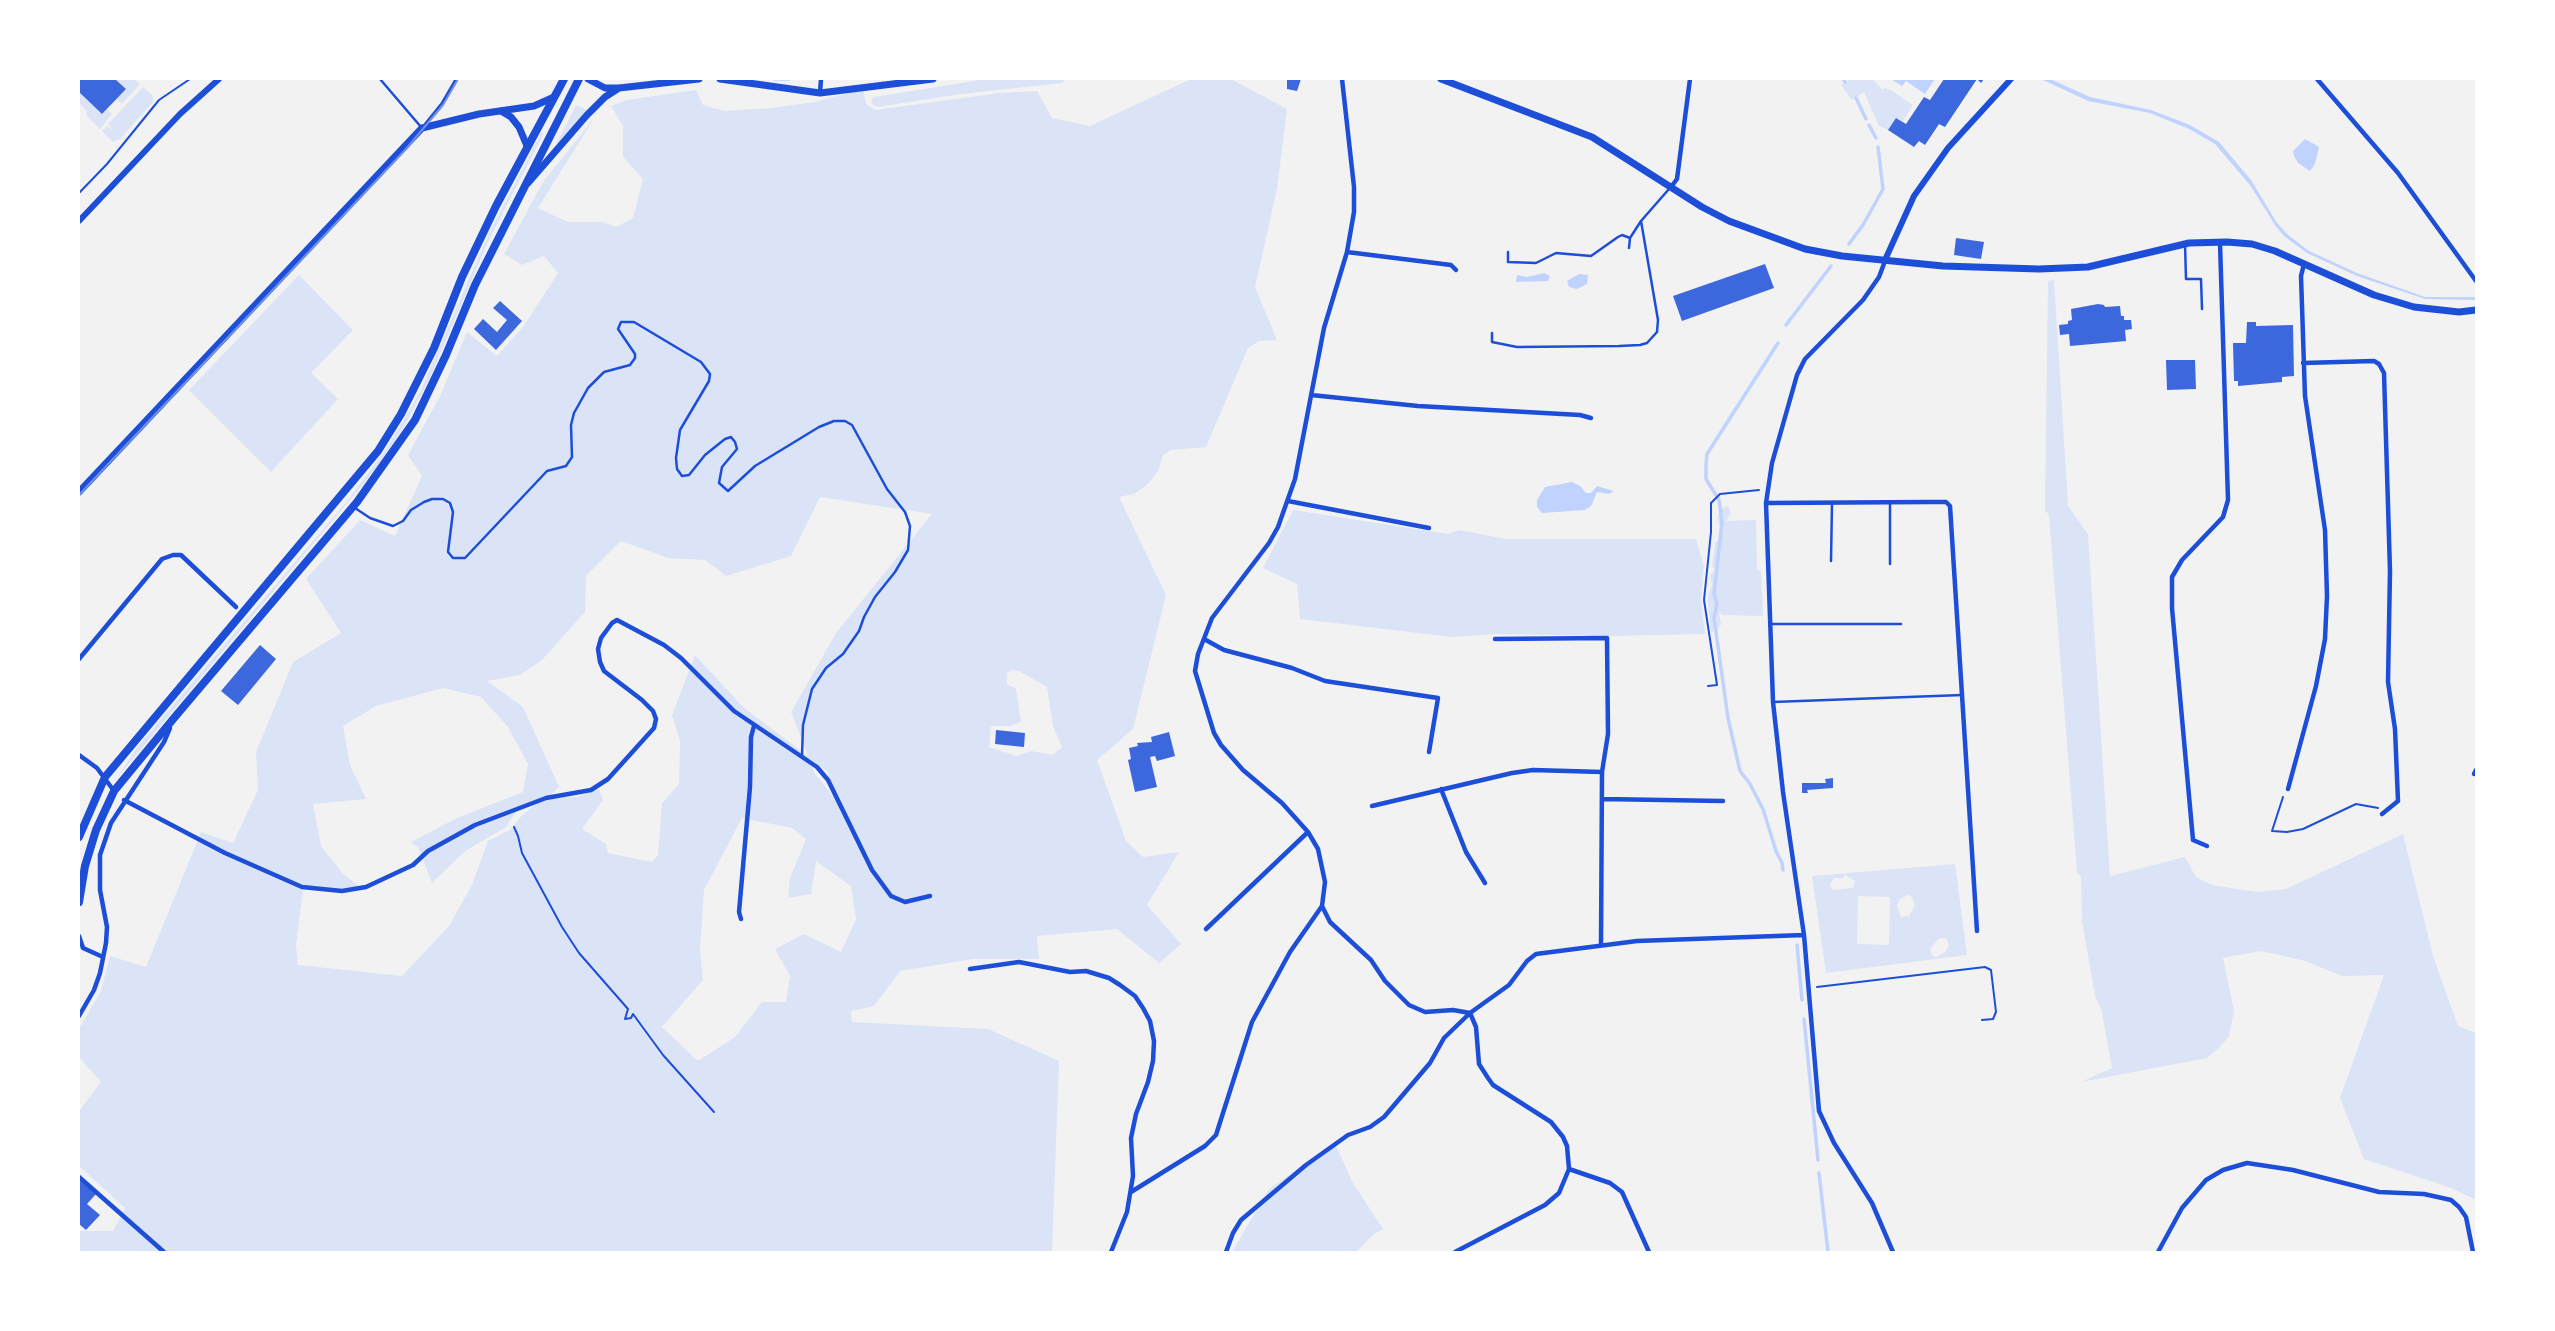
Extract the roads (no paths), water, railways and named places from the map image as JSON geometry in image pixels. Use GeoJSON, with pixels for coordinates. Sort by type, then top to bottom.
{"type":"FeatureCollection","features":[{"type":"Feature","properties":{"kind":"main road"},"geometry":{"type":"LineString","coordinates":[[79,837],[105,778],[378,451],[401,414],[434,348],[462,277],[527,146],[564,79]]}},
{"type":"Feature","properties":{"kind":"main road"},"geometry":{"type":"LineString","coordinates":[[79,902],[92,842],[114,791],[353,506],[415,420],[475,285],[579,79]]}},
{"type":"Feature","properties":{"kind":"main road"},"geometry":{"type":"LineString","coordinates":[[588,79],[605,88],[619,89],[699,79]]}},
{"type":"Feature","properties":{"kind":"main road"},"geometry":{"type":"LineString","coordinates":[[720,79],[775,88],[933,79]]}},
{"type":"Feature","properties":{"kind":"main road"},"geometry":{"type":"LineString","coordinates":[[1441,79],[1592,137],[1670,188],[1729,221],[1790,244],[1842,256],[1994,269],[2069,268],[2088,267],[2185,244],[2252,244],[2304,263],[2374,295],[2414,307],[2446,312],[2476,310]]}},
{"type":"Feature","properties":{"kind":"main road"},"geometry":{"type":"LineString","coordinates":[[523,189],[587,115],[605,97],[619,89]]}},
{"type":"Feature","properties":{"kind":"main road"},"geometry":{"type":"LineString","coordinates":[[79,492],[422,128],[443,121],[534,106],[554,97]]}},
{"type":"Feature","properties":{"kind":"main road"},"geometry":{"type":"LineString","coordinates":[[500,111],[511,117],[519,127],[527,146]]}},
{"type":"Feature","properties":{"kind":"street"},"geometry":{"type":"LineString","coordinates":[[79,221],[180,114],[219,79]]}},
{"type":"Feature","properties":{"kind":"street"},"geometry":{"type":"LineString","coordinates":[[1131,1192],[1205,1146],[1216,1135],[1252,1022],[1290,952],[1322,906],[1325,882],[1318,849],[1308,832],[1282,803],[1243,770],[1216,738],[1195,671],[1212,618],[1269,543],[1288,501],[1299,460],[1324,328],[1347,252],[1355,198],[1342,79]]}},
{"type":"Feature","properties":{"kind":"street"},"geometry":{"type":"LineString","coordinates":[[1670,188],[1677,179],[1690,79]]}},
{"type":"Feature","properties":{"kind":"street"},"geometry":{"type":"LineString","coordinates":[[1893,1252],[1872,1203],[1834,1143],[1819,1111],[1804,935],[1773,702],[1767,491],[1775,448],[1801,367],[1810,354],[1863,300],[1879,277],[1913,196],[1948,148],[2011,79]]}},
{"type":"Feature","properties":{"kind":"street"},"geometry":{"type":"LineString","coordinates":[[2317,79],[2398,173],[2476,281]]}},
{"type":"Feature","properties":{"kind":"street"},"geometry":{"type":"LineString","coordinates":[[2207,846],[2193,840],[2172,577],[2182,560],[2223,517],[2228,500],[2220,242]]}},
{"type":"Feature","properties":{"kind":"street"},"geometry":{"type":"LineString","coordinates":[[1347,252],[1451,265],[1456,270]]}},
{"type":"Feature","properties":{"kind":"street"},"geometry":{"type":"LineString","coordinates":[[2288,789],[2316,686],[2325,639],[2327,605],[2325,535],[2305,396],[2301,275],[2304,263]]}},
{"type":"Feature","properties":{"kind":"street"},"geometry":{"type":"LineString","coordinates":[[2303,363],[2374,361],[2384,373],[2390,571],[2388,682],[2395,729],[2398,801],[2383,812]]}},
{"type":"Feature","properties":{"kind":"street"},"geometry":{"type":"LineString","coordinates":[[1311,395],[1418,406],[1580,415],[1591,418]]}},
{"type":"Feature","properties":{"kind":"street"},"geometry":{"type":"LineString","coordinates":[[1288,501],[1429,527]]}},
{"type":"Feature","properties":{"kind":"street"},"geometry":{"type":"LineString","coordinates":[[1766,503],[1946,502],[1950,506],[1977,931]]}},
{"type":"Feature","properties":{"kind":"street"},"geometry":{"type":"LineString","coordinates":[[79,659],[162,559],[173,555],[181,555],[236,607]]}},
{"type":"Feature","properties":{"kind":"street"},"geometry":{"type":"LineString","coordinates":[[124,800],[225,853],[302,887],[354,891],[413,865],[428,851],[475,825],[546,798],[591,790],[608,779],[654,728],[656,719],[653,711],[642,699],[604,671],[600,662],[598,649],[601,638],[617,620],[664,645],[734,711],[821,771],[885,891],[898,901],[905,902],[930,896]]}},
{"type":"Feature","properties":{"kind":"street"},"geometry":{"type":"LineString","coordinates":[[1494,639],[1607,638],[1608,734],[1602,772],[1601,945]]}},
{"type":"Feature","properties":{"kind":"street"},"geometry":{"type":"LineString","coordinates":[[1204,639],[1224,650],[1283,665],[1325,681],[1438,698],[1429,752]]}},
{"type":"Feature","properties":{"kind":"street"},"geometry":{"type":"LineString","coordinates":[[79,1016],[94,990],[103,957],[107,927],[100,890],[100,855],[111,823],[164,743],[174,718]]}},
{"type":"Feature","properties":{"kind":"street"},"geometry":{"type":"LineString","coordinates":[[741,919],[739,912],[750,787],[751,737],[754,726]]}},
{"type":"Feature","properties":{"kind":"street"},"geometry":{"type":"LineString","coordinates":[[79,755],[97,768],[114,791]]}},
{"type":"Feature","properties":{"kind":"street"},"geometry":{"type":"LineString","coordinates":[[1372,806],[1533,770],[1602,772]]}},
{"type":"Feature","properties":{"kind":"street"},"geometry":{"type":"LineString","coordinates":[[1441,789],[1466,852],[1485,883]]}},
{"type":"Feature","properties":{"kind":"street"},"geometry":{"type":"LineString","coordinates":[[1603,799],[1723,801]]}},
{"type":"Feature","properties":{"kind":"street"},"geometry":{"type":"LineString","coordinates":[[1206,929],[1308,832]]}},
{"type":"Feature","properties":{"kind":"street"},"geometry":{"type":"LineString","coordinates":[[1322,906],[1330,922],[1371,960],[1404,1002],[1425,1012],[1453,1010],[1470,1013]]}},
{"type":"Feature","properties":{"kind":"street"},"geometry":{"type":"LineString","coordinates":[[1226,1252],[1241,1220],[1306,1165],[1348,1135],[1370,1127],[1384,1117],[1430,1063],[1444,1038],[1470,1013],[1509,985],[1527,961],[1536,954],[1637,941],[1804,935]]}},
{"type":"Feature","properties":{"kind":"street"},"geometry":{"type":"LineString","coordinates":[[79,936],[83,948],[103,957]]}},
{"type":"Feature","properties":{"kind":"street"},"geometry":{"type":"LineString","coordinates":[[970,969],[1019,962],[1070,972],[1086,971],[1109,978],[1135,996],[1150,1021],[1154,1041],[1148,1082],[1136,1114],[1131,1138],[1131,1192],[1128,1212],[1111,1252]]}},
{"type":"Feature","properties":{"kind":"street"},"geometry":{"type":"LineString","coordinates":[[1455,1252],[1545,1205],[1559,1193],[1569,1168],[1567,1146],[1559,1130],[1493,1085],[1482,1070],[1476,1027],[1470,1013]]}},
{"type":"Feature","properties":{"kind":"street"},"geometry":{"type":"LineString","coordinates":[[2158,1252],[2182,1208],[2206,1180],[2223,1170],[2248,1163],[2293,1170],[2379,1192],[2424,1194],[2451,1200],[2466,1217],[2473,1252]]}},
{"type":"Feature","properties":{"kind":"street"},"geometry":{"type":"LineString","coordinates":[[1569,1168],[1611,1183],[1622,1192],[1649,1252]]}},
{"type":"Feature","properties":{"kind":"street"},"geometry":{"type":"LineString","coordinates":[[79,1177],[164,1252]]}},
{"type":"Feature","properties":{"kind":"lane"},"geometry":{"type":"LineString","coordinates":[[380,79],[422,128],[442,103],[456,79]]}},
{"type":"Feature","properties":{"kind":"lane"},"geometry":{"type":"LineString","coordinates":[[1629,248],[1630,238],[1641,221],[1670,188]]}},
{"type":"Feature","properties":{"kind":"lane"},"geometry":{"type":"LineString","coordinates":[[1492,332],[1492,342],[1517,347],[1619,346],[1647,342],[1657,332],[1658,320],[1641,221]]}},
{"type":"Feature","properties":{"kind":"lane"},"geometry":{"type":"LineString","coordinates":[[1508,252],[1508,262],[1536,263],[1556,253],[1591,256],[1618,237],[1630,238]]}},
{"type":"Feature","properties":{"kind":"lane"},"geometry":{"type":"LineString","coordinates":[[2185,244],[2186,279],[2202,279],[2202,309]]}},
{"type":"Feature","properties":{"kind":"lane"},"geometry":{"type":"LineString","coordinates":[[353,506],[370,518],[393,526],[403,521],[411,510],[424,502],[443,499],[450,503],[453,512],[449,552],[453,558],[465,558],[547,471],[566,466],[572,457],[571,425],[574,413],[588,387],[604,372],[630,365],[635,358],[618,329],[621,322],[634,322],[701,362],[710,374],[709,381],[680,430],[676,458],[677,470],[682,476],[689,475],[705,455],[724,439],[731,437],[737,449],[722,467],[719,483],[727,491],[755,466],[819,427],[834,421],[845,421],[852,425],[887,489],[905,512],[910,526],[908,550],[876,597],[859,631],[843,654],[826,668],[812,689],[803,725],[802,756]]}},
{"type":"Feature","properties":{"kind":"lane"},"geometry":{"type":"LineString","coordinates":[[1890,502],[1890,564]]}},
{"type":"Feature","properties":{"kind":"lane"},"geometry":{"type":"LineString","coordinates":[[1831,561],[1832,503]]}},
{"type":"Feature","properties":{"kind":"lane"},"geometry":{"type":"LineString","coordinates":[[1769,624],[1901,624]]}},
{"type":"Feature","properties":{"kind":"lane"},"geometry":{"type":"LineString","coordinates":[[1773,702],[1962,695]]}},
{"type":"Feature","properties":{"kind":"water"},"geometry":{"type":"Polygon","coordinates":[[[1891,79],[1935,79],[1925,94],[1906,81],[1902,86],[1891,79]]]}},
{"type":"Feature","properties":{"kind":"water"},"geometry":{"type":"Polygon","coordinates":[[[2041,79],[2050,79],[2090,97],[2151,110],[2190,125],[2219,142],[2251,180],[2277,223],[2309,251],[2357,273],[2425,297],[2476,297],[2476,300],[2425,299],[2357,276],[2307,253],[2284,236],[2250,185],[2215,144],[2189,129],[2150,113],[2088,101],[2041,79]]]}},
{"type":"Feature","properties":{"kind":"water"},"geometry":{"type":"Polygon","coordinates":[[[2305,139],[2319,147],[2315,164],[2310,171],[2298,163],[2293,151],[2305,139]]]}},
{"type":"Feature","properties":{"kind":"water"},"geometry":{"type":"Polygon","coordinates":[[[1544,273],[1550,276],[1548,281],[1516,282],[1517,275],[1527,277],[1544,273]]]}},
{"type":"Feature","properties":{"kind":"water"},"geometry":{"type":"Polygon","coordinates":[[[1579,274],[1588,275],[1587,284],[1577,289],[1569,287],[1567,281],[1579,274]]]}},
{"type":"Feature","properties":{"kind":"water"},"geometry":{"type":"Polygon","coordinates":[[[1572,482],[1586,493],[1591,493],[1597,486],[1614,491],[1609,494],[1597,492],[1591,506],[1585,510],[1542,513],[1537,507],[1537,500],[1545,487],[1572,482]]]}},
{"type":"Feature","properties":{"kind":"waterway"},"geometry":{"type":"LineString","coordinates":[[774,79],[789,79]]}},
{"type":"Feature","properties":{"kind":"waterway"},"geometry":{"type":"LineString","coordinates":[[1856,98],[1866,119]]}},
{"type":"Feature","properties":{"kind":"waterway"},"geometry":{"type":"LineString","coordinates":[[1869,125],[1876,138]]}},
{"type":"Feature","properties":{"kind":"waterway"},"geometry":{"type":"LineString","coordinates":[[1849,244],[1883,189],[1878,147]]}},
{"type":"Feature","properties":{"kind":"waterway"},"geometry":{"type":"LineString","coordinates":[[1786,325],[1831,266]]}},
{"type":"Feature","properties":{"kind":"waterway"},"geometry":{"type":"LineString","coordinates":[[1778,343],[1707,454],[1706,479],[1719,500],[1722,522],[1714,618],[1728,718],[1740,771],[1763,809],[1783,870]]}},
{"type":"Feature","properties":{"kind":"waterway"},"geometry":{"type":"LineString","coordinates":[[1797,945],[1802,1000]]}},
{"type":"Feature","properties":{"kind":"waterway"},"geometry":{"type":"LineString","coordinates":[[1804,1019],[1818,1160]]}},
{"type":"Feature","properties":{"kind":"waterway"},"geometry":{"type":"LineString","coordinates":[[1819,1173],[1828,1252]]}},
{"type":"Feature","properties":{"kind":"tram line"},"geometry":{"type":"LineString","coordinates":[[79,495],[406,149],[443,105],[458,79]]}}]}
